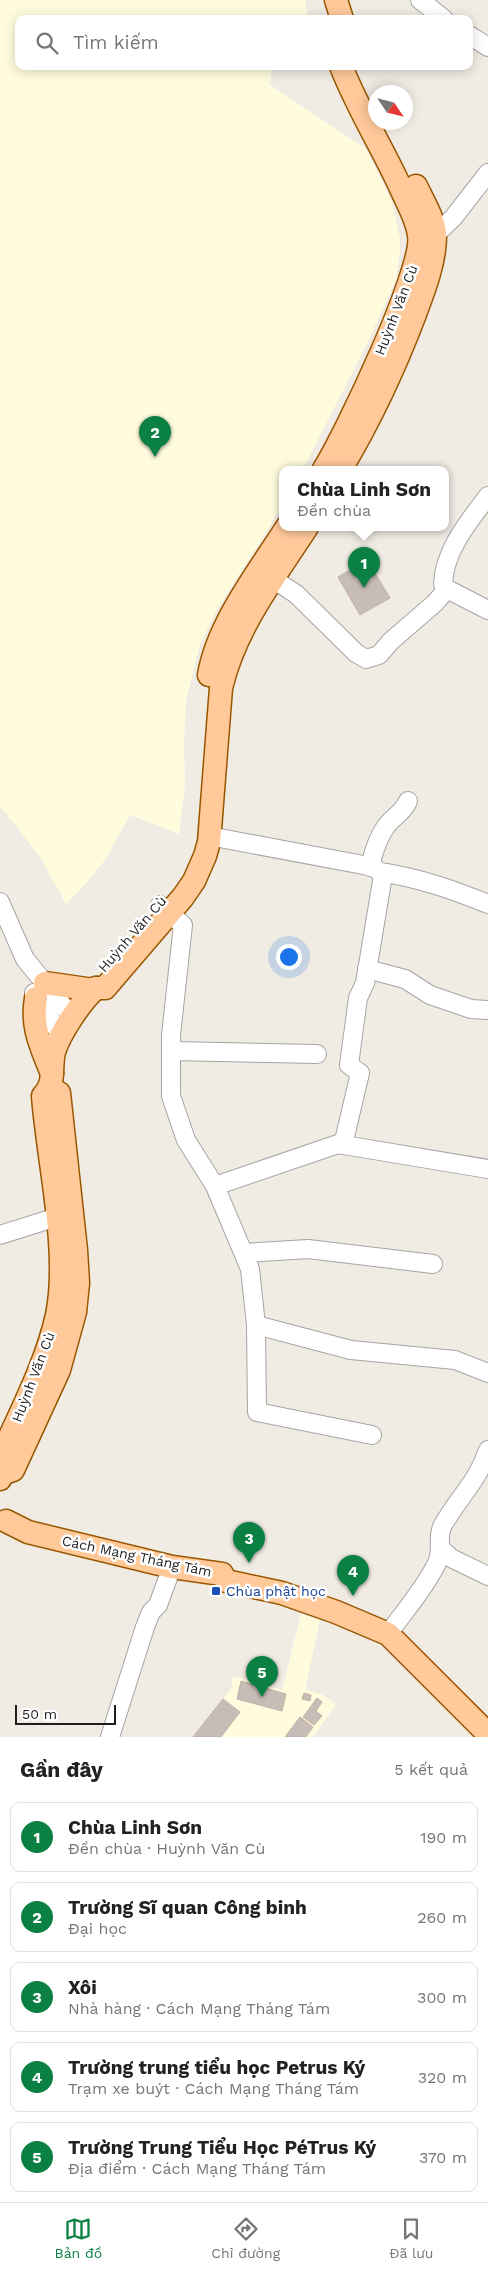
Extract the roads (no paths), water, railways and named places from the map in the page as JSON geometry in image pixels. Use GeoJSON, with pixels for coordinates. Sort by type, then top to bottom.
{"type":"FeatureCollection","features":[{"type":"Feature","properties":{"kind":"main road"},"geometry":{"type":"LineString","coordinates":[[321,0],[325,15]]}},
{"type":"Feature","properties":{"kind":"main road"},"geometry":{"type":"LineString","coordinates":[[336,0],[341,15]]}},
{"type":"Feature","properties":{"kind":"main road","name":"Huỳnh Văn Cù"},"geometry":{"type":"LineString","coordinates":[[325,466],[400,309],[419,251],[420,235],[391,166],[343,70]]}},
{"type":"Feature","properties":{"kind":"main road"},"geometry":{"type":"LineString","coordinates":[[360,70],[368,87]]}},
{"type":"Feature","properties":{"kind":"main road"},"geometry":{"type":"LineString","coordinates":[[343,466],[375,406],[406,338],[427,278],[435,235],[431,219],[389,130]]}},
{"type":"Feature","properties":{"kind":"main road"},"geometry":{"type":"LineString","coordinates":[[419,251],[435,235]]}},
{"type":"Feature","properties":{"kind":"main road","name":"Huỳnh Văn Cù"},"geometry":{"type":"LineString","coordinates":[[165,909],[193,846],[199,789],[203,717],[209,672],[219,640],[235,609],[284,531]]}},
{"type":"Feature","properties":{"kind":"main road"},"geometry":{"type":"LineString","coordinates":[[1,1469],[13,1470],[59,1370],[75,1312],[78,1283],[68,1250],[59,1093],[51,1081],[35,1032],[33,1015],[41,991],[105,988],[165,909],[183,897],[200,869],[209,836],[221,688],[226,666],[236,643],[273,579],[304,531]]}},
{"type":"Feature","properties":{"kind":"main road","name":"Huỳnh Văn Cù"},"geometry":{"type":"LineString","coordinates":[[68,1250],[56,1217],[43,1096],[51,1081],[54,1054],[67,1026],[95,989]]}},
{"type":"Feature","properties":{"kind":"main road","name":"Cách Mạng Tháng Tám"},"geometry":{"type":"LineString","coordinates":[[2,1518],[28,1532],[172,1567],[222,1574],[226,1580],[282,1592],[388,1634],[488,1734]]}},
{"type":"Feature","properties":{"kind":"street"},"geometry":{"type":"LineString","coordinates":[[420,0],[439,15]]}},
{"type":"Feature","properties":{"kind":"street"},"geometry":{"type":"LineString","coordinates":[[473,38],[488,47]]}},
{"type":"Feature","properties":{"kind":"street"},"geometry":{"type":"LineString","coordinates":[[435,235],[459,210],[488,173]]}},
{"type":"Feature","properties":{"kind":"street"},"geometry":{"type":"LineString","coordinates":[[488,496],[457,540],[447,562],[443,584],[447,589],[488,610]]}},
{"type":"Feature","properties":{"kind":"street"},"geometry":{"type":"LineString","coordinates":[[273,579],[296,594],[356,653],[366,659],[379,655],[391,641],[435,603],[447,589]]}},
{"type":"Feature","properties":{"kind":"street"},"geometry":{"type":"LineString","coordinates":[[375,869],[378,840],[387,826],[403,812],[408,801]]}},
{"type":"Feature","properties":{"kind":"street"},"geometry":{"type":"LineString","coordinates":[[209,836],[414,877],[488,904]]}},
{"type":"Feature","properties":{"kind":"street"},"geometry":{"type":"LineString","coordinates":[[343,1145],[360,1073],[349,1065],[358,998],[365,983],[383,875],[375,869]]}},
{"type":"Feature","properties":{"kind":"street"},"geometry":{"type":"LineString","coordinates":[[0,902],[41,991],[67,1026]]}},
{"type":"Feature","properties":{"kind":"street"},"geometry":{"type":"LineString","coordinates":[[165,909],[183,925],[171,1051],[171,1096],[186,1140],[215,1186],[250,1269],[256,1325],[257,1412],[372,1434]]}},
{"type":"Feature","properties":{"kind":"street"},"geometry":{"type":"LineString","coordinates":[[367,969],[405,979],[430,995],[471,1009],[488,1010]]}},
{"type":"Feature","properties":{"kind":"street"},"geometry":{"type":"LineString","coordinates":[[171,1051],[317,1054]]}},
{"type":"Feature","properties":{"kind":"street"},"geometry":{"type":"LineString","coordinates":[[215,1186],[338,1144],[488,1169]]}},
{"type":"Feature","properties":{"kind":"street"},"geometry":{"type":"LineString","coordinates":[[0,1235],[56,1217]]}},
{"type":"Feature","properties":{"kind":"street"},"geometry":{"type":"LineString","coordinates":[[244,1253],[308,1249],[432,1264]]}},
{"type":"Feature","properties":{"kind":"street"},"geometry":{"type":"LineString","coordinates":[[256,1325],[351,1350],[455,1360],[488,1373]]}},
{"type":"Feature","properties":{"kind":"street"},"geometry":{"type":"LineString","coordinates":[[388,1634],[436,1565],[442,1549],[439,1536],[442,1526],[484,1470],[488,1450]]}},
{"type":"Feature","properties":{"kind":"street"},"geometry":{"type":"LineString","coordinates":[[442,1549],[452,1558],[488,1576]]}},
{"type":"Feature","properties":{"kind":"street"},"geometry":{"type":"LineString","coordinates":[[110,1737],[145,1628],[151,1612],[158,1605],[172,1567]]}},
{"type":"Feature","properties":{"kind":"place","name":"Trường Sĩ quan Công binh"},"geometry":{"type":"Point","coordinates":[155,457]}},
{"type":"Feature","properties":{"kind":"place","name":"Chùa Linh Sơn"},"geometry":{"type":"Point","coordinates":[364,588]}},
{"type":"Feature","properties":{"kind":"place","name":"Xôi"},"geometry":{"type":"Point","coordinates":[249,1563]}},
{"type":"Feature","properties":{"kind":"place","name":"Chùa phật học"},"geometry":{"type":"Point","coordinates":[216,1591]}},
{"type":"Feature","properties":{"kind":"place","name":"Trường trung tiểu học Petrus Ký"},"geometry":{"type":"Point","coordinates":[353,1596]}},
{"type":"Feature","properties":{"kind":"place","name":"Trường Trung Tiểu Học PéTrus Ký"},"geometry":{"type":"Point","coordinates":[262,1697]}}]}
